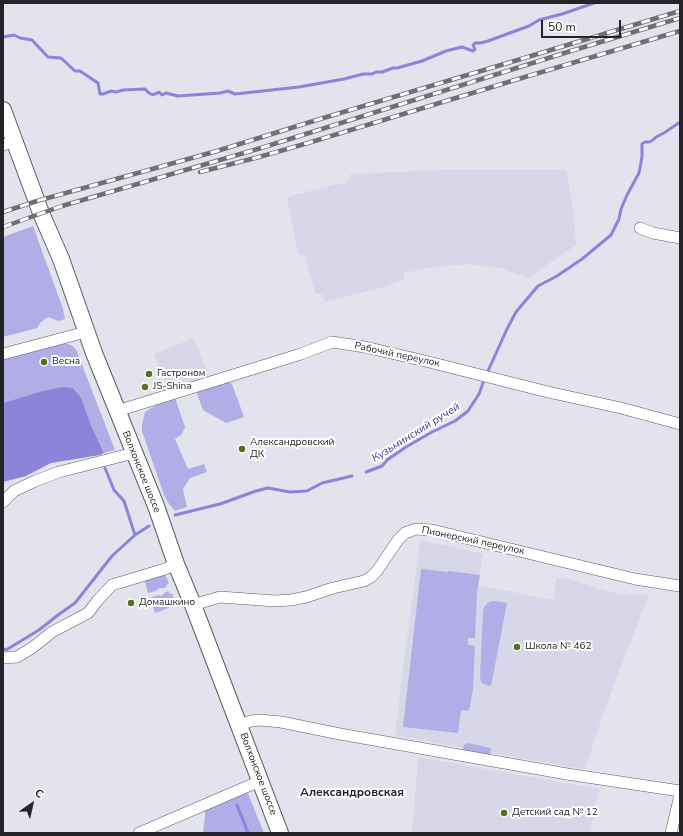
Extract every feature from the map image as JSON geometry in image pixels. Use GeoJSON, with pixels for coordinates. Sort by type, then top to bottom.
{"type":"FeatureCollection","features":[{"type":"Feature","properties":{"kind":"main road","name":"Волхонское шоссе"},"geometry":{"type":"LineString","coordinates":[[3,110],[9,143],[61,259],[94,353],[156,506],[176,564],[280,833]]}},
{"type":"Feature","properties":{"kind":"street"},"geometry":{"type":"LineString","coordinates":[[640,228],[653,233],[680,238]]}},
{"type":"Feature","properties":{"kind":"street"},"geometry":{"type":"LineString","coordinates":[[3,354],[86,332]]}},
{"type":"Feature","properties":{"kind":"street","name":"Рабочий переулок"},"geometry":{"type":"LineString","coordinates":[[117,411],[301,354],[332,342],[365,347],[425,361],[548,392],[622,408],[680,424]]}},
{"type":"Feature","properties":{"kind":"street"},"geometry":{"type":"LineString","coordinates":[[3,502],[14,491],[41,478],[134,452]]}},
{"type":"Feature","properties":{"kind":"street","name":"Пионерский переулок"},"geometry":{"type":"LineString","coordinates":[[193,605],[220,597],[274,601],[291,600],[364,581],[377,571],[398,540],[405,533],[416,529],[432,530],[635,579],[680,586]]}},
{"type":"Feature","properties":{"kind":"street"},"geometry":{"type":"LineString","coordinates":[[3,658],[17,656],[32,648],[52,632],[88,613],[112,585],[165,569],[176,564]]}},
{"type":"Feature","properties":{"kind":"street"},"geometry":{"type":"LineString","coordinates":[[239,725],[260,720],[280,722],[567,774],[680,791]]}},
{"type":"Feature","properties":{"kind":"street"},"geometry":{"type":"LineString","coordinates":[[139,833],[260,781]]}},
{"type":"Feature","properties":{"kind":"street"},"geometry":{"type":"LineString","coordinates":[[671,833],[680,795]]}},
{"type":"Feature","properties":{"kind":"shaded area"},"geometry":{"type":"Polygon","coordinates":[[[442,170],[566,170],[573,208],[576,245],[528,278],[500,268],[469,264],[436,267],[404,273],[404,280],[380,288],[324,302],[323,295],[315,293],[305,256],[298,254],[287,197],[341,183],[345,184],[351,174],[442,170]]]}},
{"type":"Feature","properties":{"kind":"shaded area"},"geometry":{"type":"Polygon","coordinates":[[[33,226],[63,309],[65,319],[59,321],[48,317],[41,322],[37,328],[3,337],[3,237],[33,226]]]}},
{"type":"Feature","properties":{"kind":"shaded area"},"geometry":{"type":"Polygon","coordinates":[[[194,338],[208,376],[168,390],[154,354],[194,338]]]}},
{"type":"Feature","properties":{"kind":"shaded area"},"geometry":{"type":"Polygon","coordinates":[[[59,342],[71,345],[76,349],[115,450],[104,453],[91,425],[61,387],[3,403],[3,358],[59,342]]]}},
{"type":"Feature","properties":{"kind":"shaded area"},"geometry":{"type":"Polygon","coordinates":[[[227,381],[232,384],[244,417],[226,423],[203,410],[196,391],[227,381]]]}},
{"type":"Feature","properties":{"kind":"shaded area"},"geometry":{"type":"Polygon","coordinates":[[[61,387],[73,388],[81,398],[104,453],[100,455],[51,463],[26,476],[3,482],[3,403],[61,387]]]}},
{"type":"Feature","properties":{"kind":"shaded area"},"geometry":{"type":"Polygon","coordinates":[[[175,398],[185,427],[182,434],[175,439],[188,469],[204,464],[207,472],[190,478],[183,489],[187,507],[175,511],[164,495],[142,431],[142,424],[145,412],[156,405],[175,398]]]}},
{"type":"Feature","properties":{"kind":"shaded area","name":"Школа № 462"},"geometry":{"type":"Polygon","coordinates":[[[420,540],[483,554],[477,585],[554,600],[556,577],[621,595],[649,594],[604,711],[585,769],[395,735],[420,540]]]}},
{"type":"Feature","properties":{"kind":"shaded area"},"geometry":{"type":"Polygon","coordinates":[[[421,569],[480,575],[477,592],[475,638],[468,638],[468,645],[475,646],[473,690],[469,711],[461,710],[458,733],[403,727],[421,569]]]}},
{"type":"Feature","properties":{"kind":"shaded area"},"geometry":{"type":"Polygon","coordinates":[[[165,573],[169,584],[166,585],[167,587],[159,588],[156,591],[148,593],[144,579],[165,573]]]}},
{"type":"Feature","properties":{"kind":"shaded area"},"geometry":{"type":"Polygon","coordinates":[[[168,591],[170,594],[172,593],[176,605],[155,613],[150,598],[158,595],[162,596],[168,591]]]}},
{"type":"Feature","properties":{"kind":"shaded area"},"geometry":{"type":"Polygon","coordinates":[[[495,601],[507,603],[491,686],[483,684],[480,677],[483,610],[488,603],[495,601]]]}},
{"type":"Feature","properties":{"kind":"shaded area"},"geometry":{"type":"Polygon","coordinates":[[[468,743],[491,748],[490,756],[465,752],[463,749],[464,745],[468,743]]]}},
{"type":"Feature","properties":{"kind":"shaded area","name":"Детский сад № 12"},"geometry":{"type":"Polygon","coordinates":[[[418,757],[599,789],[590,833],[412,833],[418,757]]]}},
{"type":"Feature","properties":{"kind":"shaded area"},"geometry":{"type":"Polygon","coordinates":[[[247,791],[264,833],[203,833],[205,809],[247,791]]]}},
{"type":"Feature","properties":{"kind":"waterway"},"geometry":{"type":"LineString","coordinates":[[3,37],[14,35],[20,38],[32,40],[48,57],[61,58],[75,71],[80,71],[98,83],[100,94],[111,91],[116,92],[123,90],[145,89],[148,93],[152,94],[159,92],[162,95],[166,93],[178,96],[228,91],[235,94],[299,87],[363,74],[382,72],[422,61],[446,51],[462,47],[473,51],[475,49],[473,45],[475,43],[488,41],[529,26],[539,20],[594,3]]}},
{"type":"Feature","properties":{"kind":"waterway","name":"Кузьминский ручей"},"geometry":{"type":"LineString","coordinates":[[488,371],[516,312],[538,286],[557,276],[582,259],[611,235],[619,219],[621,209],[627,195],[639,173],[642,157],[642,144],[653,140],[680,122]]}},
{"type":"Feature","properties":{"kind":"waterway","name":"Кузьминский ручей"},"geometry":{"type":"LineString","coordinates":[[366,472],[382,466],[387,460],[406,447],[455,421],[468,411],[479,394],[483,383]]}},
{"type":"Feature","properties":{"kind":"waterway"},"geometry":{"type":"LineString","coordinates":[[105,468],[114,490],[124,501],[135,535]]}},
{"type":"Feature","properties":{"kind":"waterway","name":"Кузьминский ручей"},"geometry":{"type":"LineString","coordinates":[[175,515],[220,504],[268,488],[290,492],[307,491],[322,483],[352,476]]}},
{"type":"Feature","properties":{"kind":"waterway","name":"Кузьминский ручей"},"geometry":{"type":"LineString","coordinates":[[3,649],[6,650],[39,630],[75,603],[112,556],[135,535],[149,526]]}},
{"type":"Feature","properties":{"kind":"waterway"},"geometry":{"type":"LineString","coordinates":[[237,805],[248,833]]}},
{"type":"Feature","properties":{"kind":"railway"},"geometry":{"type":"LineString","coordinates":[[3,212],[37,201],[217,151],[680,11]]}},
{"type":"Feature","properties":{"kind":"railway"},"geometry":{"type":"LineString","coordinates":[[3,227],[62,206],[261,148],[680,18]]}},
{"type":"Feature","properties":{"kind":"railway"},"geometry":{"type":"LineString","coordinates":[[200,172],[308,143],[680,31]]}},
{"type":"Feature","properties":{"kind":"place","name":"Весна"},"geometry":{"type":"Point","coordinates":[44,362]}},
{"type":"Feature","properties":{"kind":"place","name":"Гастроном"},"geometry":{"type":"Point","coordinates":[149,374]}},
{"type":"Feature","properties":{"kind":"place","name":"JS-Shina"},"geometry":{"type":"Point","coordinates":[145,387]}},
{"type":"Feature","properties":{"kind":"place","name":"Александровский ДК"},"geometry":{"type":"Point","coordinates":[242,449]}},
{"type":"Feature","properties":{"kind":"place","name":"Домашкино"},"geometry":{"type":"Point","coordinates":[131,603]}},
{"type":"Feature","properties":{"kind":"place","name":"Школа № 462"},"geometry":{"type":"Point","coordinates":[517,647]}},
{"type":"Feature","properties":{"kind":"place","name":"Детский сад № 12"},"geometry":{"type":"Point","coordinates":[504,813]}},
{"type":"Feature","properties":{"kind":"district","name":"Александровская"},"geometry":{"type":"Point","coordinates":[352,793]}}]}
